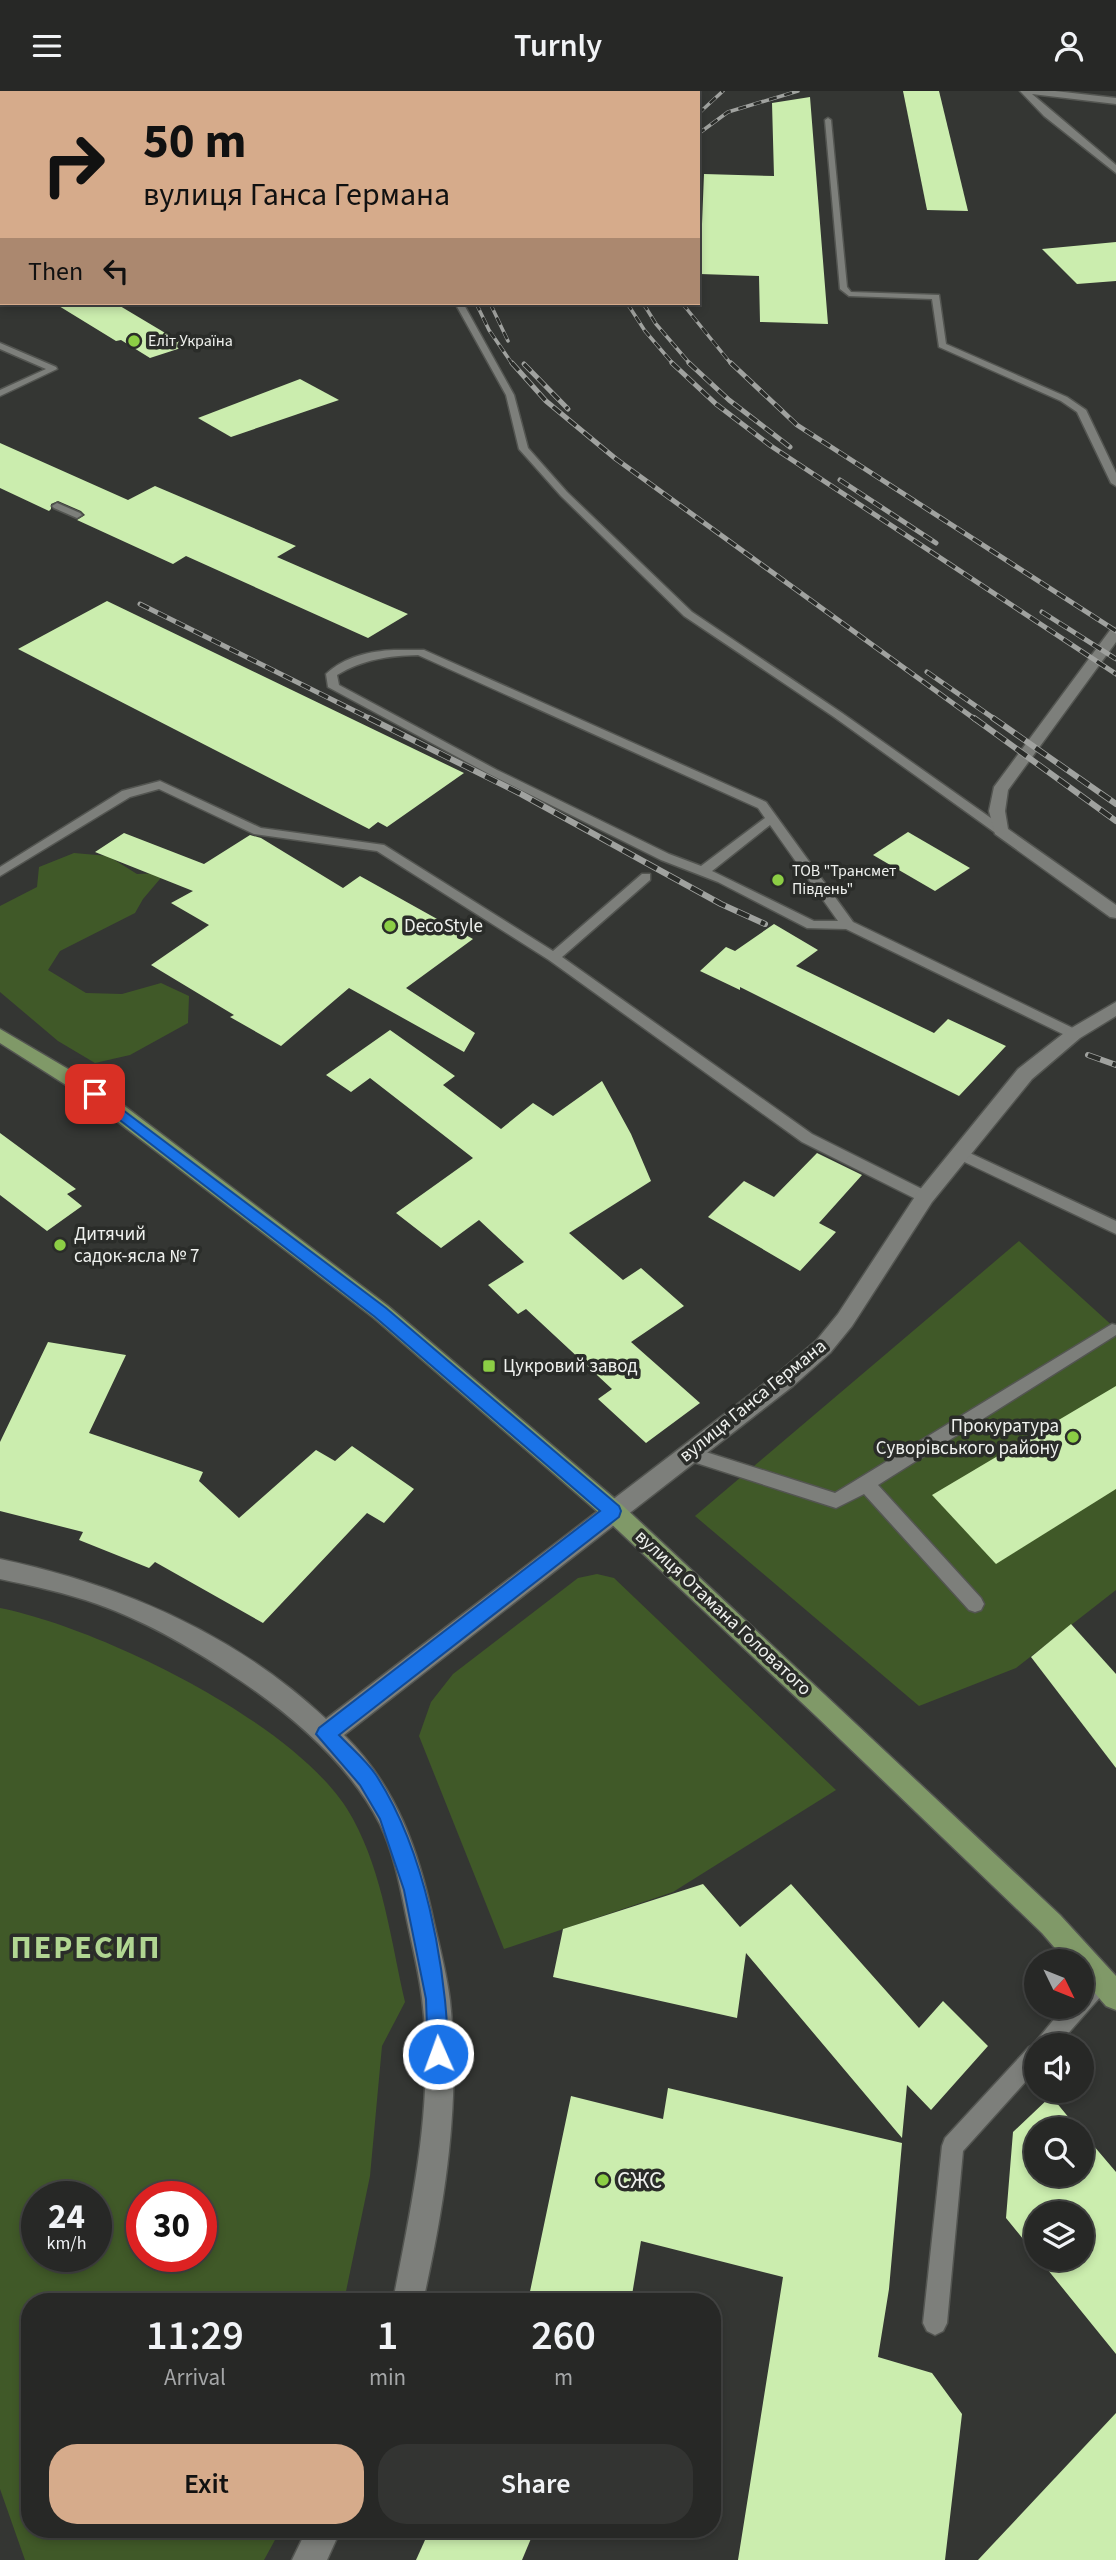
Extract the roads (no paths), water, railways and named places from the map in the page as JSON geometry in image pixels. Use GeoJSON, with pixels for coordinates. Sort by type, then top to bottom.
{"type":"FeatureCollection","features":[{"type":"Feature","properties":{"kind":"main road","name":"вулиця Отамана Головатого"},"geometry":{"type":"LineString","coordinates":[[0,1035],[95,1094],[381,1312],[612,1511],[1022,1896],[1109,1988]]}},
{"type":"Feature","properties":{"kind":"street"},"geometry":{"type":"LineString","coordinates":[[1024,91],[1047,114],[1116,170]]}},
{"type":"Feature","properties":{"kind":"street"},"geometry":{"type":"LineString","coordinates":[[1032,91],[1116,101]]}},
{"type":"Feature","properties":{"kind":"street"},"geometry":{"type":"LineString","coordinates":[[1116,632],[1000,790],[996,804],[1001,831],[1116,913]]}},
{"type":"Feature","properties":{"kind":"street","name":"вулиця Ганса Германа"},"geometry":{"type":"LineString","coordinates":[[326,1734],[612,1511],[690,1454],[822,1347],[845,1321],[925,1197],[1025,1074],[1074,1034],[1116,1008]]}},
{"type":"Feature","properties":{"kind":"street"},"geometry":{"type":"LineString","coordinates":[[0,1569],[111,1599],[210,1648],[250,1675],[326,1734],[367,1778],[389,1815],[414,1890],[436,1999],[439,2081],[436,2151],[426,2224],[410,2293]]}},
{"type":"Feature","properties":{"kind":"street"},"geometry":{"type":"LineString","coordinates":[[309,2560],[320,2538]]}},
{"type":"Feature","properties":{"kind":"lane"},"geometry":{"type":"LineString","coordinates":[[828,120],[843,287],[849,294],[936,297],[942,345],[1064,399],[1081,410],[1115,480]]}},
{"type":"Feature","properties":{"kind":"lane"},"geometry":{"type":"LineString","coordinates":[[459,305],[510,395],[524,449],[564,494],[688,614],[838,715],[1001,831]]}},
{"type":"Feature","properties":{"kind":"lane"},"geometry":{"type":"LineString","coordinates":[[0,346],[53,369],[0,393]]}},
{"type":"Feature","properties":{"kind":"lane"},"geometry":{"type":"LineString","coordinates":[[57,506],[77,515]]}},
{"type":"Feature","properties":{"kind":"lane"},"geometry":{"type":"LineString","coordinates":[[848,925],[762,805],[420,652],[377,653],[354,659],[331,674],[334,687],[481,765],[665,857],[703,871],[812,925],[848,925],[1074,1034]]}},
{"type":"Feature","properties":{"kind":"lane"},"geometry":{"type":"LineString","coordinates":[[0,872],[126,794],[160,785],[258,831],[380,848],[554,957],[807,1138],[925,1197]]}},
{"type":"Feature","properties":{"kind":"lane"},"geometry":{"type":"LineString","coordinates":[[703,871],[771,819]]}},
{"type":"Feature","properties":{"kind":"lane"},"geometry":{"type":"LineString","coordinates":[[554,957],[646,877]]}},
{"type":"Feature","properties":{"kind":"lane"},"geometry":{"type":"LineString","coordinates":[[959,1153],[1116,1228]]}},
{"type":"Feature","properties":{"kind":"lane"},"geometry":{"type":"LineString","coordinates":[[690,1454],[836,1501],[1112,1330]]}},
{"type":"Feature","properties":{"kind":"lane"},"geometry":{"type":"LineString","coordinates":[[866,1484],[975,1604]]}},
{"type":"Feature","properties":{"kind":"lane"},"geometry":{"type":"LineString","coordinates":[[1055,2033],[1067,2019]]}},
{"type":"Feature","properties":{"kind":"lane"},"geometry":{"type":"LineString","coordinates":[[935,2323],[953,2146],[1024,2067]]}},
{"type":"Feature","properties":{"kind":"railway"},"geometry":{"type":"LineString","coordinates":[[700,112],[723,91]]}},
{"type":"Feature","properties":{"kind":"railway"},"geometry":{"type":"LineString","coordinates":[[700,133],[728,112],[798,91]]}},
{"type":"Feature","properties":{"kind":"railway"},"geometry":{"type":"LineString","coordinates":[[477,305],[489,330],[513,365]]}},
{"type":"Feature","properties":{"kind":"railway"},"geometry":{"type":"LineString","coordinates":[[491,305],[508,341]]}},
{"type":"Feature","properties":{"kind":"railway"},"geometry":{"type":"LineString","coordinates":[[628,305],[645,331],[673,364]]}},
{"type":"Feature","properties":{"kind":"railway"},"geometry":{"type":"LineString","coordinates":[[644,305],[656,324],[690,364]]}},
{"type":"Feature","properties":{"kind":"railway"},"geometry":{"type":"LineString","coordinates":[[684,305],[732,365]]}},
{"type":"Feature","properties":{"kind":"railway"},"geometry":{"type":"LineString","coordinates":[[512,363],[546,401],[616,459],[976,720]]}},
{"type":"Feature","properties":{"kind":"railway"},"geometry":{"type":"LineString","coordinates":[[731,363],[797,425],[1116,631]]}},
{"type":"Feature","properties":{"kind":"railway"},"geometry":{"type":"LineString","coordinates":[[524,364],[568,409]]}},
{"type":"Feature","properties":{"kind":"railway"},"geometry":{"type":"LineString","coordinates":[[673,364],[716,404],[771,446],[1116,674]]}},
{"type":"Feature","properties":{"kind":"railway"},"geometry":{"type":"LineString","coordinates":[[690,364],[729,400],[790,447]]}},
{"type":"Feature","properties":{"kind":"railway"},"geometry":{"type":"LineString","coordinates":[[840,480],[936,543]]}},
{"type":"Feature","properties":{"kind":"railway"},"geometry":{"type":"LineString","coordinates":[[140,604],[373,720]]}},
{"type":"Feature","properties":{"kind":"railway"},"geometry":{"type":"LineString","coordinates":[[1042,612],[1116,659]]}},
{"type":"Feature","properties":{"kind":"railway"},"geometry":{"type":"LineString","coordinates":[[927,672],[996,720]]}},
{"type":"Feature","properties":{"kind":"railway"},"geometry":{"type":"LineString","coordinates":[[369,718],[373,720]]}},
{"type":"Feature","properties":{"kind":"railway"},"geometry":{"type":"LineString","coordinates":[[974,718],[1116,821]]}},
{"type":"Feature","properties":{"kind":"railway"},"geometry":{"type":"LineString","coordinates":[[993,718],[1116,804]]}},
{"type":"Feature","properties":{"kind":"railway"},"geometry":{"type":"LineString","coordinates":[[373,720],[521,794],[721,904],[765,924]]}},
{"type":"Feature","properties":{"kind":"railway"},"geometry":{"type":"LineString","coordinates":[[1088,1055],[1116,1065]]}},
{"type":"Feature","properties":{"kind":"place","name":"Еліт Україна"},"geometry":{"type":"Point","coordinates":[134,341]}},
{"type":"Feature","properties":{"kind":"place","name":"ТОВ \"Трансмет Південь\""},"geometry":{"type":"Point","coordinates":[778,880]}},
{"type":"Feature","properties":{"kind":"place","name":"DecoStyle"},"geometry":{"type":"Point","coordinates":[390,926]}},
{"type":"Feature","properties":{"kind":"place","name":"Дитячий садок-ясла № 7"},"geometry":{"type":"Point","coordinates":[60,1245]}},
{"type":"Feature","properties":{"kind":"place","name":"Цукровий завод"},"geometry":{"type":"Point","coordinates":[489,1366]}},
{"type":"Feature","properties":{"kind":"place","name":"Прокуратура Суворівського району"},"geometry":{"type":"Point","coordinates":[1073,1437]}},
{"type":"Feature","properties":{"kind":"place","name":"СЖС"},"geometry":{"type":"Point","coordinates":[603,2180]}},
{"type":"Feature","properties":{"kind":"district","name":"ПЕРЕСИП"},"geometry":{"type":"Point","coordinates":[86,1948]}}]}
